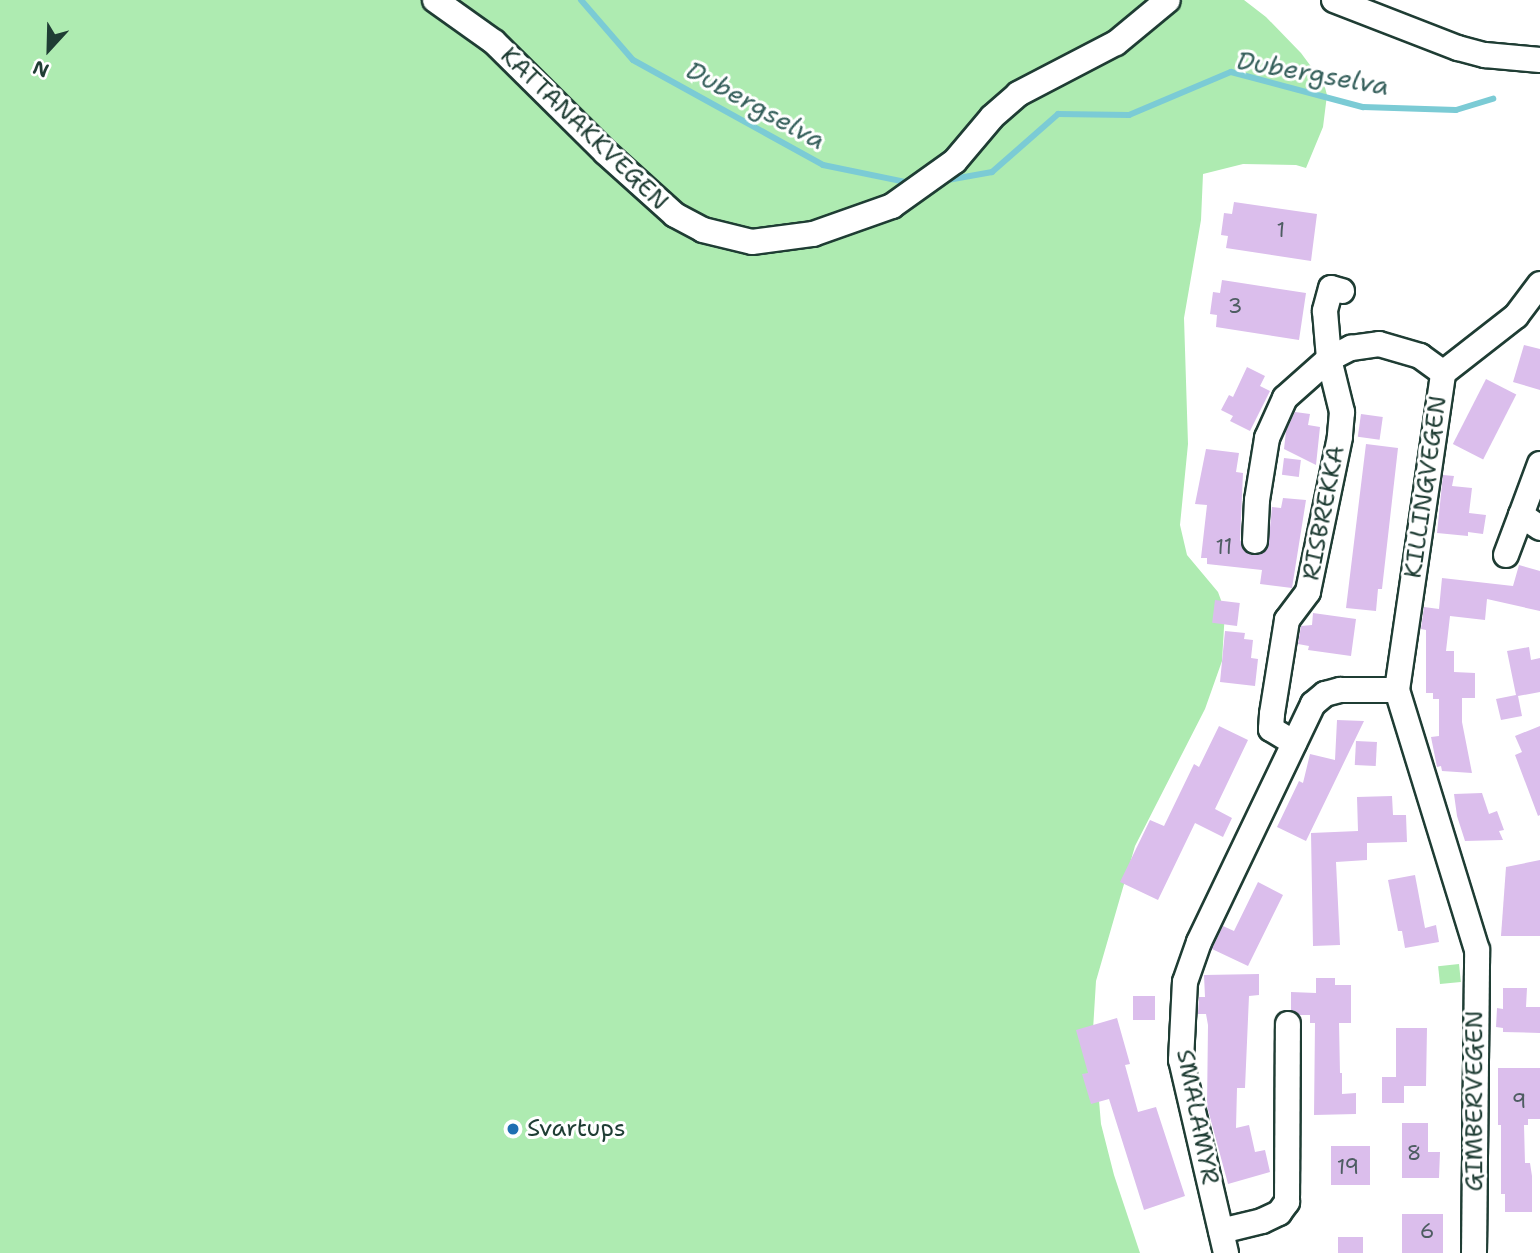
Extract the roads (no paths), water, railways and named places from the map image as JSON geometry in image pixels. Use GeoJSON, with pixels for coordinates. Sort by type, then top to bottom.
{"type":"FeatureCollection","features":[{"type":"Feature","properties":{"kind":"street","name":"KATTANAKKVEGEN"},"geometry":{"type":"LineString","coordinates":[[435,0],[494,42],[605,152],[675,215],[703,230],[752,242],[813,234],[892,206],[955,161],[992,117],[1018,94],[1116,43],[1168,0]]}},
{"type":"Feature","properties":{"kind":"street"},"geometry":{"type":"LineString","coordinates":[[1334,0],[1458,48],[1485,55],[1540,60]]}},
{"type":"Feature","properties":{"kind":"street","name":"KILLINGVEGEN"},"geometry":{"type":"LineString","coordinates":[[1476,950],[1396,690],[1443,373],[1516,316],[1540,284]]}},
{"type":"Feature","properties":{"kind":"street","name":"RISBREKKA"},"geometry":{"type":"LineString","coordinates":[[1294,743],[1271,729],[1272,714],[1287,620],[1308,592],[1340,437],[1342,412],[1328,359],[1325,311],[1331,288],[1342,291]]}},
{"type":"Feature","properties":{"kind":"street"},"geometry":{"type":"LineString","coordinates":[[1255,541],[1257,500],[1267,438],[1285,398],[1328,359],[1351,348],[1379,344],[1420,356],[1443,373]]}},
{"type":"Feature","properties":{"kind":"street"},"geometry":{"type":"LineString","coordinates":[[1506,555],[1531,521],[1540,464]]}},
{"type":"Feature","properties":{"kind":"street"},"geometry":{"type":"LineString","coordinates":[[1294,743],[1313,704],[1325,694],[1340,690],[1396,690]]}},
{"type":"Feature","properties":{"kind":"street","name":"SMALAMYR"},"geometry":{"type":"LineString","coordinates":[[1288,1024],[1287,1202],[1279,1213],[1223,1242],[1181,1060],[1185,982],[1294,743]]}},
{"type":"Feature","properties":{"kind":"street","name":"GIMBERVEGEN"},"geometry":{"type":"LineString","coordinates":[[1474,1253],[1476,950]]}},
{"type":"Feature","properties":{"kind":"waterway","name":"Dubergselva"},"geometry":{"type":"LineString","coordinates":[[581,0],[633,60],[823,165],[911,183]]}},
{"type":"Feature","properties":{"kind":"waterway","name":"Dubergselva"},"geometry":{"type":"LineString","coordinates":[[942,181],[992,172],[1058,114],[1129,115],[1231,72],[1363,107],[1456,110],[1493,99]]}},
{"type":"Feature","properties":{"kind":"place","name":"Svartups"},"geometry":{"type":"Point","coordinates":[513,1129]}}]}
